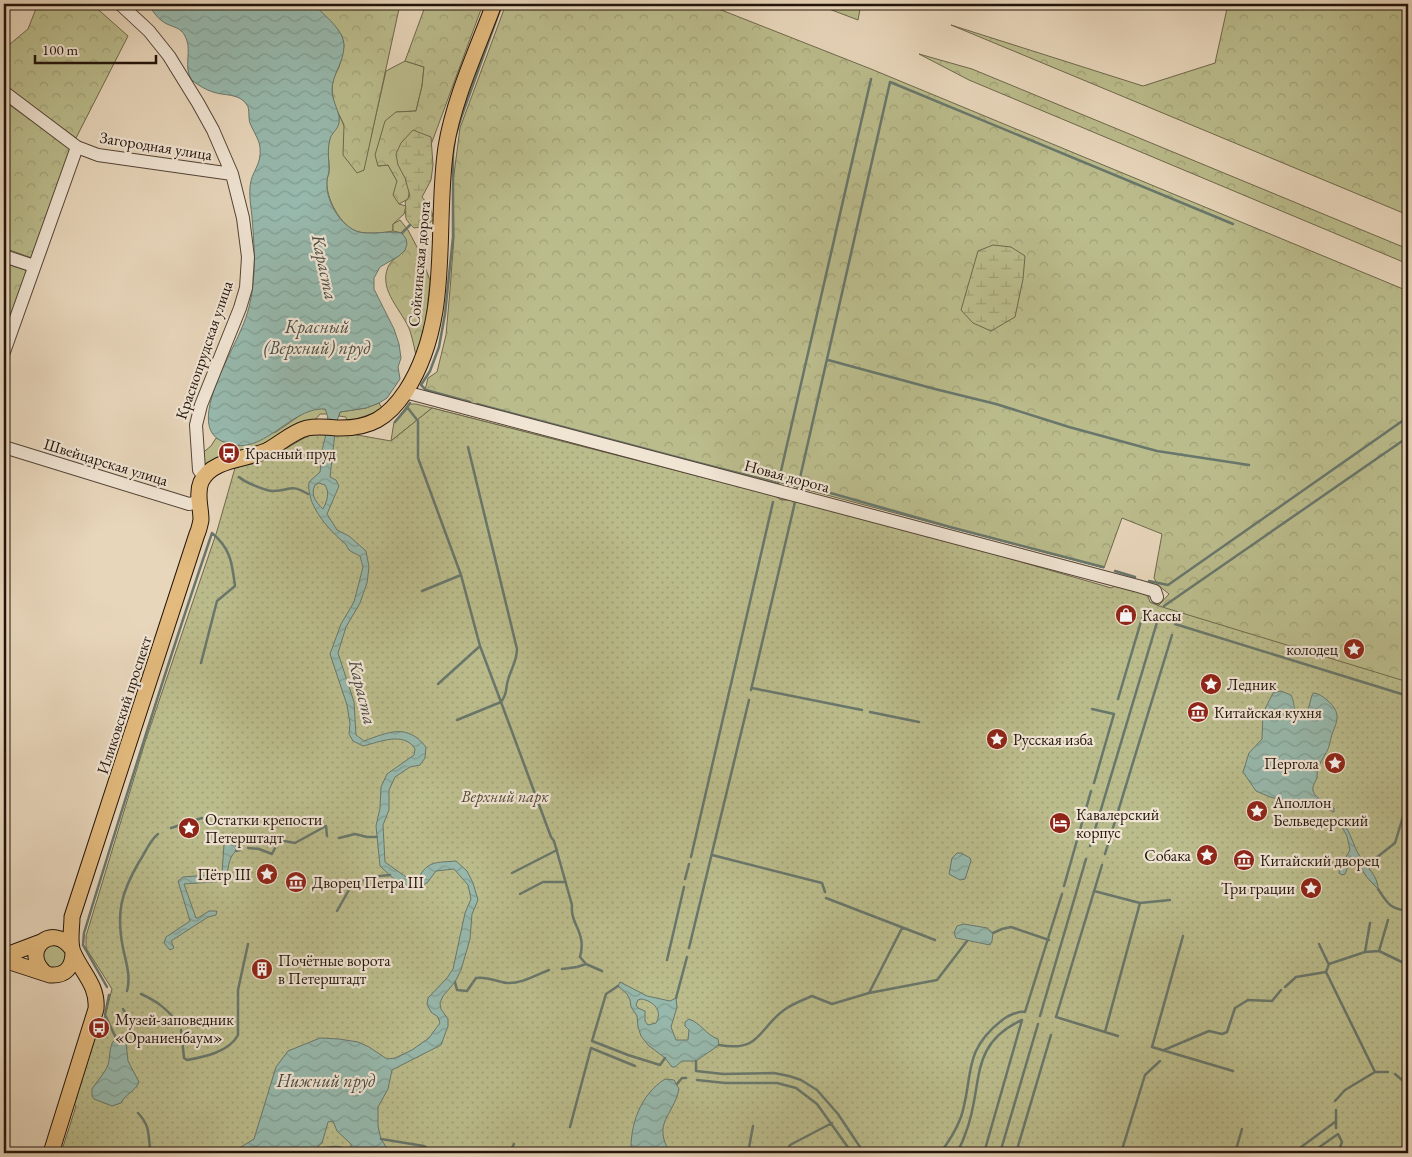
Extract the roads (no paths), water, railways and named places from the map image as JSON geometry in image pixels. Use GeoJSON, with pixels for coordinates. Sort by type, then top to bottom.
{"type":"FeatureCollection","features":[{"type":"Feature","properties":{"kind":"main road","name":"Сойкинская дорога"},"geometry":{"type":"LineString","coordinates":[[204,477],[221,465],[265,451],[304,429],[360,427],[378,420],[395,406],[405,392],[423,360],[433,320],[440,261],[444,162],[450,127],[458,99],[494,4]]}},
{"type":"Feature","properties":{"kind":"main road","name":"Краснопрудская улица"},"geometry":{"type":"LineString","coordinates":[[199,502],[200,486],[204,477]]}},
{"type":"Feature","properties":{"kind":"main road","name":"Иликовский проспект"},"geometry":{"type":"LineString","coordinates":[[42,941],[63,931],[72,917],[198,534],[200,521],[199,502]]}},
{"type":"Feature","properties":{"kind":"main road","name":"Иликовский проспект"},"geometry":{"type":"LineString","coordinates":[[51,1153],[96,1009],[95,991],[73,951],[72,917]]}},
{"type":"Feature","properties":{"kind":"main road"},"geometry":{"type":"LineString","coordinates":[[4,956],[51,937],[66,941],[73,951],[73,960],[68,969],[57,975],[47,974],[4,960]]}},
{"type":"Feature","properties":{"kind":"main road"},"geometry":{"type":"LineString","coordinates":[[42,941],[35,954],[36,962],[47,974]]}},
{"type":"Feature","properties":{"kind":"street","name":"Краснопрудская улица"},"geometry":{"type":"LineString","coordinates":[[120,4],[149,31],[168,56],[213,130],[232,174],[246,237],[248,257],[246,288],[240,308],[201,405],[196,425],[198,470],[204,477]]}},
{"type":"Feature","properties":{"kind":"street","name":"Загородная улица"},"geometry":{"type":"LineString","coordinates":[[4,92],[77,146],[98,155],[232,174]]}},
{"type":"Feature","properties":{"kind":"street"},"geometry":{"type":"LineString","coordinates":[[4,352],[77,146]]}},
{"type":"Feature","properties":{"kind":"street"},"geometry":{"type":"LineString","coordinates":[[4,256],[34,266]]}},
{"type":"Feature","properties":{"kind":"street","name":"Новая дорога"},"geometry":{"type":"LineString","coordinates":[[405,392],[1138,586],[1155,591],[1157,597]]}},
{"type":"Feature","properties":{"kind":"street","name":"Швейцарская улица"},"geometry":{"type":"LineString","coordinates":[[4,447],[188,504],[199,502]]}},
{"type":"Feature","properties":{"kind":"water","name":"Красный (Верхний) пруд"},"geometry":{"type":"Polygon","coordinates":[[[147,4],[314,4],[337,28],[341,34],[344,46],[332,90],[339,119],[329,147],[327,188],[331,203],[344,223],[356,231],[366,233],[402,233],[406,239],[405,250],[399,256],[380,267],[374,278],[374,289],[394,329],[399,344],[401,358],[398,367],[400,379],[387,398],[366,408],[340,412],[336,424],[330,477],[336,480],[339,486],[327,514],[337,530],[349,536],[366,551],[369,567],[367,583],[360,603],[346,627],[338,653],[354,702],[356,735],[364,741],[390,733],[405,732],[419,739],[426,747],[425,758],[420,765],[410,767],[395,777],[389,790],[389,810],[383,825],[385,862],[413,882],[418,879],[429,865],[456,861],[467,871],[478,900],[472,914],[470,939],[461,970],[440,1003],[441,1009],[448,1019],[448,1026],[441,1045],[392,1070],[388,1089],[378,1107],[378,1126],[381,1139],[390,1153],[231,1153],[254,1139],[276,1067],[288,1051],[320,1038],[339,1039],[358,1042],[387,1059],[395,1058],[412,1050],[429,1038],[440,1023],[438,1017],[431,1012],[427,1004],[428,998],[453,969],[465,913],[471,899],[468,885],[454,869],[436,871],[427,883],[413,889],[396,881],[380,866],[376,826],[380,808],[381,787],[387,774],[414,755],[415,749],[405,740],[398,739],[384,740],[363,746],[353,741],[349,734],[350,724],[347,705],[330,654],[341,624],[354,602],[363,567],[360,556],[349,550],[336,536],[319,515],[311,499],[309,482],[320,472],[328,419],[325,409],[311,411],[298,416],[273,433],[247,445],[233,445],[218,439],[211,430],[208,418],[210,403],[215,387],[244,322],[251,297],[254,254],[250,191],[251,181],[259,159],[260,147],[250,123],[248,107],[244,101],[240,98],[210,91],[193,81],[188,72],[188,46],[183,32],[166,24],[147,4]],[[319,483],[315,485],[313,495],[323,509],[328,494],[325,485],[319,483]],[[333,1121],[328,1122],[322,1143],[318,1146],[319,1148],[336,1146],[351,1149],[351,1144],[337,1131],[333,1121]]]}},
{"type":"Feature","properties":{"kind":"water"},"geometry":{"type":"Polygon","coordinates":[[[1281,691],[1291,695],[1296,710],[1301,713],[1305,713],[1308,710],[1314,693],[1321,695],[1335,708],[1336,724],[1319,767],[1313,789],[1317,797],[1334,808],[1334,812],[1311,802],[1287,801],[1256,791],[1243,772],[1249,753],[1262,739],[1263,713],[1273,693],[1281,691]]]}},
{"type":"Feature","properties":{"kind":"water"},"geometry":{"type":"Polygon","coordinates":[[[1341,823],[1346,827],[1359,855],[1374,875],[1378,889],[1354,860],[1349,864],[1345,874],[1339,873],[1340,867],[1350,850],[1347,836],[1341,823]]]}},
{"type":"Feature","properties":{"kind":"water"},"geometry":{"type":"Polygon","coordinates":[[[234,843],[236,851],[230,860],[226,881],[184,884],[196,918],[209,911],[217,911],[216,915],[208,917],[171,941],[174,948],[170,950],[164,943],[166,937],[190,921],[178,881],[183,877],[222,874],[224,844],[234,843]]]}},
{"type":"Feature","properties":{"kind":"water"},"geometry":{"type":"Polygon","coordinates":[[[957,853],[970,858],[971,861],[965,879],[960,880],[949,874],[952,858],[957,853]]]}},
{"type":"Feature","properties":{"kind":"water"},"geometry":{"type":"Polygon","coordinates":[[[964,924],[987,928],[993,933],[990,945],[956,938],[954,933],[957,926],[964,924]]]}},
{"type":"Feature","properties":{"kind":"water"},"geometry":{"type":"Polygon","coordinates":[[[620,982],[647,996],[670,1001],[676,998],[677,1007],[671,1027],[676,1040],[688,1040],[689,1030],[685,1026],[685,1022],[689,1019],[718,1039],[719,1045],[696,1061],[682,1061],[675,1067],[672,1067],[641,1036],[637,1016],[631,1007],[630,1000],[627,994],[618,986],[620,982]],[[638,1000],[636,1005],[645,1011],[645,1021],[648,1025],[656,1023],[658,1011],[653,1004],[646,1000],[638,1000]]]}},
{"type":"Feature","properties":{"kind":"water"},"geometry":{"type":"Polygon","coordinates":[[[117,1038],[126,1043],[128,1061],[139,1082],[121,1103],[112,1106],[94,1099],[92,1089],[107,1068],[112,1043],[117,1038]]]}},
{"type":"Feature","properties":{"kind":"water"},"geometry":{"type":"Polygon","coordinates":[[[665,1079],[674,1080],[679,1089],[663,1127],[665,1142],[670,1153],[631,1153],[632,1132],[638,1112],[649,1093],[665,1079]]]}},
{"type":"Feature","properties":{"kind":"waterway"},"geometry":{"type":"LineString","coordinates":[[470,402],[426,390],[421,385],[430,371],[439,347],[445,314],[453,237],[453,154],[455,137],[502,4]]}},
{"type":"Feature","properties":{"kind":"waterway"},"geometry":{"type":"LineString","coordinates":[[477,404],[778,484],[871,79]]}},
{"type":"Feature","properties":{"kind":"waterway"},"geometry":{"type":"LineString","coordinates":[[797,491],[890,82],[1233,224]]}},
{"type":"Feature","properties":{"kind":"waterway"},"geometry":{"type":"LineString","coordinates":[[402,233],[410,225]]}},
{"type":"Feature","properties":{"kind":"waterway"},"geometry":{"type":"LineString","coordinates":[[828,360],[996,404],[1069,427],[1157,451],[1249,465]]}},
{"type":"Feature","properties":{"kind":"waterway"},"geometry":{"type":"LineString","coordinates":[[410,403],[407,407],[418,421],[418,458],[461,575],[480,646]]}},
{"type":"Feature","properties":{"kind":"waterway"},"geometry":{"type":"LineString","coordinates":[[395,422],[407,408]]}},
{"type":"Feature","properties":{"kind":"waterway"},"geometry":{"type":"LineString","coordinates":[[1149,581],[1168,585],[1408,417]]}},
{"type":"Feature","properties":{"kind":"waterway"},"geometry":{"type":"LineString","coordinates":[[1164,606],[1408,437]]}},
{"type":"Feature","properties":{"kind":"waterway"},"geometry":{"type":"LineString","coordinates":[[468,447],[517,649],[506,694],[501,702],[554,841],[572,905],[573,918],[580,935],[582,948],[580,957],[586,964]]}},
{"type":"Feature","properties":{"kind":"waterway"},"geometry":{"type":"LineString","coordinates":[[239,477],[250,484],[270,491],[293,488],[308,494]]}},
{"type":"Feature","properties":{"kind":"waterway"},"geometry":{"type":"LineString","coordinates":[[799,484],[950,527],[1103,567]]}},
{"type":"Feature","properties":{"kind":"waterway"},"geometry":{"type":"LineString","coordinates":[[691,857],[773,502]]}},
{"type":"Feature","properties":{"kind":"waterway"},"geometry":{"type":"LineString","coordinates":[[751,690],[795,502]]}},
{"type":"Feature","properties":{"kind":"waterway"},"geometry":{"type":"LineString","coordinates":[[107,987],[83,945],[84,933],[146,732],[212,533],[223,545],[230,557],[235,586],[217,601],[201,663]]}},
{"type":"Feature","properties":{"kind":"waterway"},"geometry":{"type":"LineString","coordinates":[[1115,571],[1135,577]]}},
{"type":"Feature","properties":{"kind":"waterway"},"geometry":{"type":"LineString","coordinates":[[422,591],[461,575]]}},
{"type":"Feature","properties":{"kind":"waterway"},"geometry":{"type":"LineString","coordinates":[[1118,699],[1142,618]]}},
{"type":"Feature","properties":{"kind":"waterway"},"geometry":{"type":"LineString","coordinates":[[1090,846],[1158,619]]}},
{"type":"Feature","properties":{"kind":"waterway"},"geometry":{"type":"LineString","coordinates":[[1175,624],[1408,696]]}},
{"type":"Feature","properties":{"kind":"waterway"},"geometry":{"type":"LineString","coordinates":[[1105,854],[1172,635]]}},
{"type":"Feature","properties":{"kind":"waterway"},"geometry":{"type":"LineString","coordinates":[[438,684],[480,646],[501,702],[457,720]]}},
{"type":"Feature","properties":{"kind":"waterway"},"geometry":{"type":"LineString","coordinates":[[752,688],[862,710]]}},
{"type":"Feature","properties":{"kind":"waterway"},"geometry":{"type":"LineString","coordinates":[[689,948],[749,700]]}},
{"type":"Feature","properties":{"kind":"waterway"},"geometry":{"type":"LineString","coordinates":[[1092,709],[1114,714],[1094,783]]}},
{"type":"Feature","properties":{"kind":"waterway"},"geometry":{"type":"LineString","coordinates":[[870,712],[919,722]]}},
{"type":"Feature","properties":{"kind":"waterway"},"geometry":{"type":"LineString","coordinates":[[1064,886],[1091,791]]}},
{"type":"Feature","properties":{"kind":"waterway"},"geometry":{"type":"LineString","coordinates":[[1367,865],[1395,843],[1408,800]]}},
{"type":"Feature","properties":{"kind":"waterway"},"geometry":{"type":"LineString","coordinates":[[171,828],[202,818]]}},
{"type":"Feature","properties":{"kind":"waterway"},"geometry":{"type":"LineString","coordinates":[[248,848],[259,849],[272,854],[279,840],[295,843],[326,826],[327,836]]}},
{"type":"Feature","properties":{"kind":"waterway"},"geometry":{"type":"LineString","coordinates":[[127,991],[128,975],[121,936],[120,914],[124,894],[133,873],[150,843],[158,834]]}},
{"type":"Feature","properties":{"kind":"waterway"},"geometry":{"type":"LineString","coordinates":[[339,838],[355,834],[377,837]]}},
{"type":"Feature","properties":{"kind":"waterway"},"geometry":{"type":"LineString","coordinates":[[236,851],[240,850]]}},
{"type":"Feature","properties":{"kind":"waterway"},"geometry":{"type":"LineString","coordinates":[[512,873],[557,850]]}},
{"type":"Feature","properties":{"kind":"waterway"},"geometry":{"type":"LineString","coordinates":[[712,855],[822,883],[825,892]]}},
{"type":"Feature","properties":{"kind":"waterway"},"geometry":{"type":"LineString","coordinates":[[1040,1016],[1086,859]]}},
{"type":"Feature","properties":{"kind":"waterway"},"geometry":{"type":"LineString","coordinates":[[685,879],[689,864]]}},
{"type":"Feature","properties":{"kind":"waterway"},"geometry":{"type":"LineString","coordinates":[[1102,865],[1056,1017],[1118,1036]]}},
{"type":"Feature","properties":{"kind":"waterway"},"geometry":{"type":"LineString","coordinates":[[358,883],[370,877],[390,875]]}},
{"type":"Feature","properties":{"kind":"waterway"},"geometry":{"type":"LineString","coordinates":[[520,894],[543,882],[566,882]]}},
{"type":"Feature","properties":{"kind":"waterway"},"geometry":{"type":"LineString","coordinates":[[667,960],[684,887]]}},
{"type":"Feature","properties":{"kind":"waterway"},"geometry":{"type":"LineString","coordinates":[[337,911],[350,888]]}},
{"type":"Feature","properties":{"kind":"waterway"},"geometry":{"type":"LineString","coordinates":[[1378,889],[1390,905],[1397,909],[1408,911]]}},
{"type":"Feature","properties":{"kind":"waterway"},"geometry":{"type":"LineString","coordinates":[[1094,891],[1140,903],[1170,900]]}},
{"type":"Feature","properties":{"kind":"waterway"},"geometry":{"type":"LineString","coordinates":[[940,1153],[952,1136],[961,1117],[971,1065],[980,1043],[1003,1019],[1015,1013],[1025,1012],[1062,894]]}},
{"type":"Feature","properties":{"kind":"waterway"},"geometry":{"type":"LineString","coordinates":[[826,898],[935,940]]}},
{"type":"Feature","properties":{"kind":"waterway"},"geometry":{"type":"LineString","coordinates":[[1105,1032],[1140,903]]}},
{"type":"Feature","properties":{"kind":"waterway"},"geometry":{"type":"LineString","coordinates":[[1379,951],[1388,920]]}},
{"type":"Feature","properties":{"kind":"waterway"},"geometry":{"type":"LineString","coordinates":[[1365,952],[1370,923]]}},
{"type":"Feature","properties":{"kind":"waterway"},"geometry":{"type":"LineString","coordinates":[[993,933],[1011,927],[1049,940]]}},
{"type":"Feature","properties":{"kind":"waterway"},"geometry":{"type":"LineString","coordinates":[[869,993],[902,928]]}},
{"type":"Feature","properties":{"kind":"waterway"},"geometry":{"type":"LineString","coordinates":[[1183,936],[1152,1047],[1233,1071]]}},
{"type":"Feature","properties":{"kind":"waterway"},"geometry":{"type":"LineString","coordinates":[[719,1045],[733,1046],[751,1042],[784,1010],[812,996],[832,1004],[869,993],[937,980],[967,941]]}},
{"type":"Feature","properties":{"kind":"waterway"},"geometry":{"type":"LineString","coordinates":[[181,1030],[184,1058],[187,1060],[215,1053],[229,1046],[234,1041],[238,1035],[238,990],[248,944]]}},
{"type":"Feature","properties":{"kind":"waterway"},"geometry":{"type":"LineString","coordinates":[[1319,944],[1328,963]]}},
{"type":"Feature","properties":{"kind":"waterway"},"geometry":{"type":"LineString","coordinates":[[1335,1101],[1345,1090],[1375,1072],[1326,972],[1329,964],[1365,952],[1379,951],[1408,965]]}},
{"type":"Feature","properties":{"kind":"waterway"},"geometry":{"type":"LineString","coordinates":[[676,998],[687,957]]}},
{"type":"Feature","properties":{"kind":"waterway"},"geometry":{"type":"LineString","coordinates":[[562,969],[586,964],[602,971]]}},
{"type":"Feature","properties":{"kind":"waterway"},"geometry":{"type":"LineString","coordinates":[[455,982],[457,990],[467,991],[476,978],[512,983],[523,981],[549,970]]}},
{"type":"Feature","properties":{"kind":"waterway"},"geometry":{"type":"LineString","coordinates":[[1285,987],[1296,977],[1326,972]]}},
{"type":"Feature","properties":{"kind":"waterway"},"geometry":{"type":"LineString","coordinates":[[618,986],[606,994],[592,1041],[660,1065],[665,1058]]}},
{"type":"Feature","properties":{"kind":"waterway"},"geometry":{"type":"LineString","coordinates":[[1164,1050],[1209,1031],[1222,1034],[1227,1032],[1235,1008],[1248,1000],[1272,1001],[1281,990]]}},
{"type":"Feature","properties":{"kind":"waterway"},"geometry":{"type":"LineString","coordinates":[[141,994],[161,1006],[178,1023]]}},
{"type":"Feature","properties":{"kind":"waterway"},"geometry":{"type":"LineString","coordinates":[[109,995],[105,1015],[117,1040]]}},
{"type":"Feature","properties":{"kind":"waterway"},"geometry":{"type":"LineString","coordinates":[[123,1009],[131,1025],[124,1041]]}},
{"type":"Feature","properties":{"kind":"waterway"},"geometry":{"type":"LineString","coordinates":[[956,1153],[963,1141],[971,1115],[980,1068],[985,1054],[993,1042],[1005,1030],[1022,1020]]}},
{"type":"Feature","properties":{"kind":"waterway"},"geometry":{"type":"LineString","coordinates":[[984,1153],[1022,1020]]}},
{"type":"Feature","properties":{"kind":"waterway"},"geometry":{"type":"LineString","coordinates":[[1000,1153],[1038,1024]]}},
{"type":"Feature","properties":{"kind":"waterway"},"geometry":{"type":"LineString","coordinates":[[1016,1153],[1051,1035]]}},
{"type":"Feature","properties":{"kind":"waterway"},"geometry":{"type":"LineString","coordinates":[[570,1127],[591,1048],[635,1066]]}},
{"type":"Feature","properties":{"kind":"waterway"},"geometry":{"type":"LineString","coordinates":[[696,1061],[696,1071],[723,1074],[774,1073],[801,1080],[817,1090],[838,1114],[864,1153]]}},
{"type":"Feature","properties":{"kind":"waterway"},"geometry":{"type":"LineString","coordinates":[[1121,1153],[1145,1075],[1160,1061]]}},
{"type":"Feature","properties":{"kind":"waterway"},"geometry":{"type":"LineString","coordinates":[[1375,1072],[1388,1072]]}},
{"type":"Feature","properties":{"kind":"waterway"},"geometry":{"type":"LineString","coordinates":[[1395,1074],[1408,1085]]}},
{"type":"Feature","properties":{"kind":"waterway"},"geometry":{"type":"LineString","coordinates":[[677,1084],[682,1078],[686,1078]]}},
{"type":"Feature","properties":{"kind":"waterway"},"geometry":{"type":"LineString","coordinates":[[697,1080],[725,1083],[777,1083],[796,1088],[817,1104],[852,1153]]}},
{"type":"Feature","properties":{"kind":"waterway"},"geometry":{"type":"LineString","coordinates":[[1336,1110],[1336,1128]]}},
{"type":"Feature","properties":{"kind":"waterway"},"geometry":{"type":"LineString","coordinates":[[138,1113],[147,1128],[151,1153]]}},
{"type":"Feature","properties":{"kind":"waterway"},"geometry":{"type":"LineString","coordinates":[[1293,1153],[1335,1122]]}},
{"type":"Feature","properties":{"kind":"waterway"},"geometry":{"type":"LineString","coordinates":[[786,1153],[790,1145],[832,1123]]}},
{"type":"Feature","properties":{"kind":"waterway"},"geometry":{"type":"LineString","coordinates":[[748,1153],[753,1126]]}},
{"type":"Feature","properties":{"kind":"waterway"},"geometry":{"type":"LineString","coordinates":[[1235,1153],[1242,1129]]}},
{"type":"Feature","properties":{"kind":"waterway"},"geometry":{"type":"LineString","coordinates":[[1311,1153],[1338,1134],[1342,1142],[1338,1153]]}},
{"type":"Feature","properties":{"kind":"waterway"},"geometry":{"type":"LineString","coordinates":[[381,1139],[424,1146],[436,1153]]}},
{"type":"Feature","properties":{"kind":"waterway"},"geometry":{"type":"LineString","coordinates":[[509,1153],[514,1144]]}},
{"type":"Feature","properties":{"kind":"waterway"},"geometry":{"type":"LineString","coordinates":[[563,1153],[564,1148]]}},
{"type":"Feature","properties":{"kind":"place","name":"Красный пруд"},"geometry":{"type":"Point","coordinates":[229,453]}},
{"type":"Feature","properties":{"kind":"place","name":"Кассы"},"geometry":{"type":"Point","coordinates":[1126,615]}},
{"type":"Feature","properties":{"kind":"place","name":"колодец"},"geometry":{"type":"Point","coordinates":[1354,649]}},
{"type":"Feature","properties":{"kind":"place","name":"Ледник"},"geometry":{"type":"Point","coordinates":[1211,684]}},
{"type":"Feature","properties":{"kind":"place","name":"Китайская кухня"},"geometry":{"type":"Point","coordinates":[1198,712]}},
{"type":"Feature","properties":{"kind":"place","name":"Русская изба"},"geometry":{"type":"Point","coordinates":[997,739]}},
{"type":"Feature","properties":{"kind":"place","name":"Пергола"},"geometry":{"type":"Point","coordinates":[1335,763]}},
{"type":"Feature","properties":{"kind":"place","name":"Аполлон Бельведерский"},"geometry":{"type":"Point","coordinates":[1257,811]}},
{"type":"Feature","properties":{"kind":"place","name":"Кавалерский корпус"},"geometry":{"type":"Point","coordinates":[1060,823]}},
{"type":"Feature","properties":{"kind":"place","name":"Остатки крепости Петерштадт"},"geometry":{"type":"Point","coordinates":[189,828]}},
{"type":"Feature","properties":{"kind":"place","name":"Собака"},"geometry":{"type":"Point","coordinates":[1207,855]}},
{"type":"Feature","properties":{"kind":"place","name":"Китайский дворец"},"geometry":{"type":"Point","coordinates":[1244,860]}},
{"type":"Feature","properties":{"kind":"place","name":"Пётр III"},"geometry":{"type":"Point","coordinates":[267,874]}},
{"type":"Feature","properties":{"kind":"place","name":"Дворец Петра III"},"geometry":{"type":"Point","coordinates":[296,882]}},
{"type":"Feature","properties":{"kind":"place","name":"Три грации"},"geometry":{"type":"Point","coordinates":[1311,888]}},
{"type":"Feature","properties":{"kind":"place","name":"Почётные ворота в Петерштадт"},"geometry":{"type":"Point","coordinates":[262,969]}},
{"type":"Feature","properties":{"kind":"place","name":"Музей-заповедник «Ораниенбаум»"},"geometry":{"type":"Point","coordinates":[99,1028]}},
{"type":"Feature","properties":{"kind":"water label","name":"Караста"},"geometry":{"type":"Point","coordinates":[325,267]}},
{"type":"Feature","properties":{"kind":"water label","name":"Караста"},"geometry":{"type":"Point","coordinates":[363,692]}},
{"type":"Feature","properties":{"kind":"water label","name":"Нижний пруд"},"geometry":{"type":"Point","coordinates":[326,1080]}},
{"type":"Feature","properties":{"kind":"park label","name":"Верхний парк"},"geometry":{"type":"Point","coordinates":[505,796]}}]}
